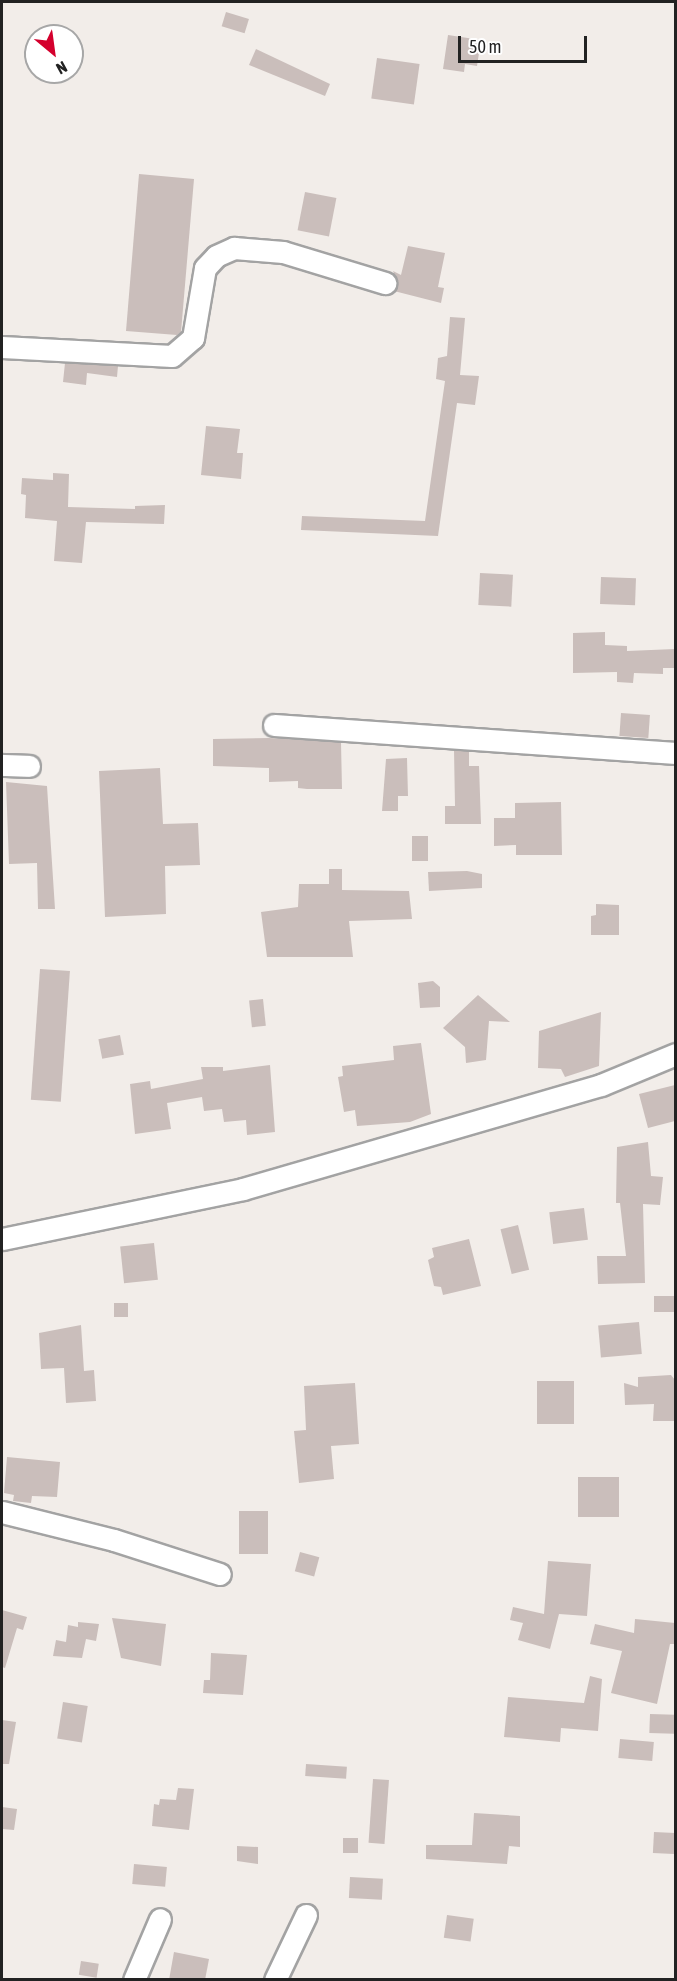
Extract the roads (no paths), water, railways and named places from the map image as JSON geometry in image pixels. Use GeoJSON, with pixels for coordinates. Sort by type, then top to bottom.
{"type":"FeatureCollection","features":[{"type":"Feature","properties":{"kind":"street"},"geometry":{"type":"LineString","coordinates":[[2,347],[172,357],[193,338],[205,268],[216,256],[234,248],[283,252],[385,284]]}},
{"type":"Feature","properties":{"kind":"street"},"geometry":{"type":"LineString","coordinates":[[274,725],[675,753]]}},
{"type":"Feature","properties":{"kind":"street"},"geometry":{"type":"LineString","coordinates":[[2,765],[29,766]]}},
{"type":"Feature","properties":{"kind":"street"},"geometry":{"type":"LineString","coordinates":[[2,1239],[243,1189],[601,1085],[675,1054]]}},
{"type":"Feature","properties":{"kind":"street"},"geometry":{"type":"LineString","coordinates":[[2,1512],[114,1540],[220,1574]]}},
{"type":"Feature","properties":{"kind":"street"},"geometry":{"type":"LineString","coordinates":[[275,1980],[306,1915]]}},
{"type":"Feature","properties":{"kind":"street"},"geometry":{"type":"LineString","coordinates":[[134,1980],[160,1919]]}}]}
